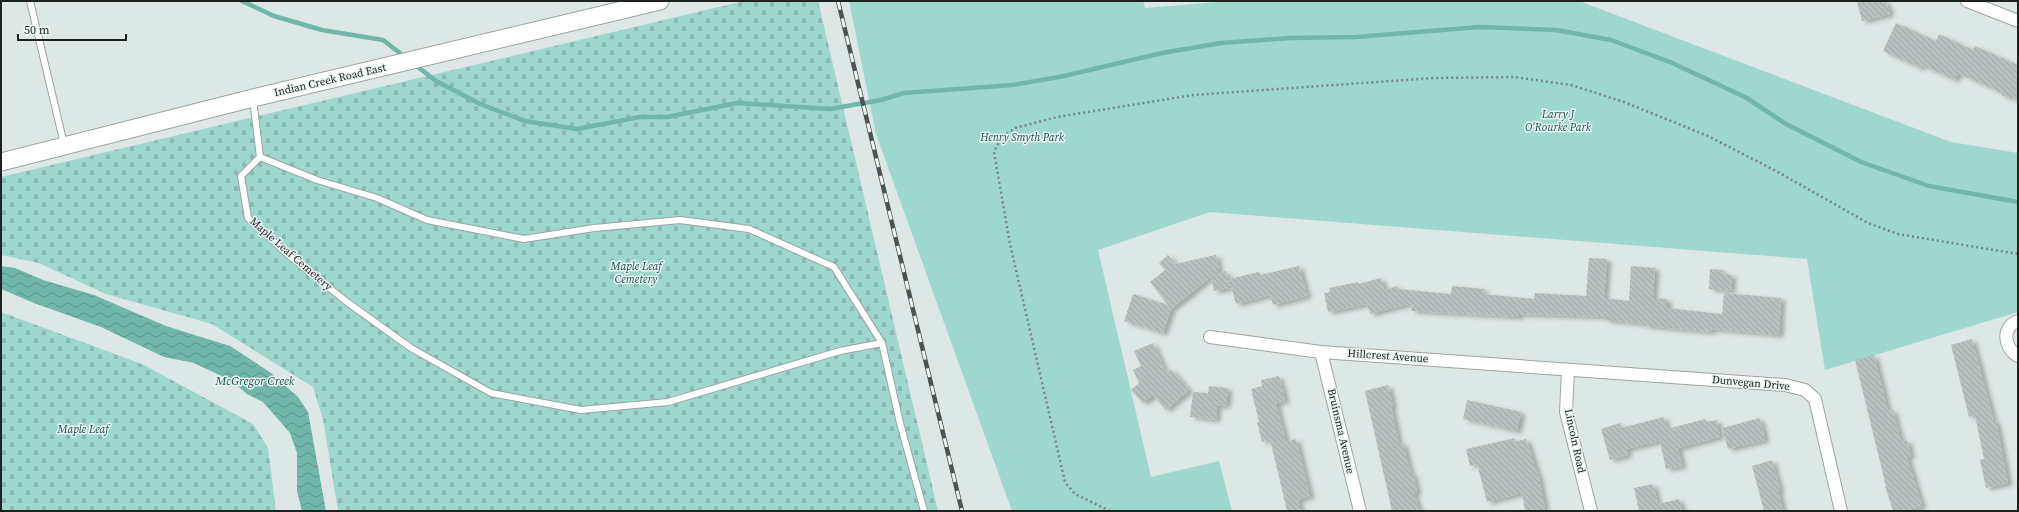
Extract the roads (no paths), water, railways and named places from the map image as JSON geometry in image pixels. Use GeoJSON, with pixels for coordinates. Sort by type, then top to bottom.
{"type":"FeatureCollection","features":[{"type":"Feature","properties":{"kind":"main road","name":"Indian Creek Road East"},"geometry":{"type":"LineString","coordinates":[[1,162],[253,98],[660,1]]}},
{"type":"Feature","properties":{"kind":"street"},"geometry":{"type":"LineString","coordinates":[[1967,1],[2018,22]]}},
{"type":"Feature","properties":{"kind":"street"},"geometry":{"type":"LineString","coordinates":[[2018,321],[2010,326],[2006,336],[2008,348],[2018,356]]}},
{"type":"Feature","properties":{"kind":"street","name":"Hillcrest Avenue"},"geometry":{"type":"LineString","coordinates":[[1210,337],[1321,352],[1568,370]]}},
{"type":"Feature","properties":{"kind":"street","name":"Bruinsma Avenue"},"geometry":{"type":"LineString","coordinates":[[1321,352],[1360,511]]}},
{"type":"Feature","properties":{"kind":"street","name":"Lincoln Road"},"geometry":{"type":"LineString","coordinates":[[1568,370],[1566,412],[1591,511]]}},
{"type":"Feature","properties":{"kind":"street","name":"Dunvegan Drive"},"geometry":{"type":"LineString","coordinates":[[1568,370],[1784,385],[1805,390],[1815,399],[1841,511]]}},
{"type":"Feature","properties":{"kind":"lane"},"geometry":{"type":"LineString","coordinates":[[30,1],[65,146]]}},
{"type":"Feature","properties":{"kind":"lane"},"geometry":{"type":"LineString","coordinates":[[253,98],[260,157],[317,180],[377,198],[427,220],[524,239],[594,228],[680,220],[750,229],[834,267],[882,343],[900,423],[924,511]]}},
{"type":"Feature","properties":{"kind":"lane","name":"Maple Leaf Cemetery"},"geometry":{"type":"LineString","coordinates":[[260,157],[241,176],[248,218],[292,258],[347,302],[412,348],[491,392],[581,410],[668,402],[840,351],[882,343]]}},
{"type":"Feature","properties":{"kind":"water","name":"McGregor Creek"},"geometry":{"type":"Polygon","coordinates":[[[1,266],[15,268],[43,280],[94,295],[166,326],[230,346],[271,373],[298,397],[308,412],[326,511],[302,511],[297,491],[297,453],[290,433],[263,402],[247,394],[232,381],[194,363],[164,357],[101,327],[34,303],[1,289],[1,266]]]}},
{"type":"Feature","properties":{"kind":"waterway"},"geometry":{"type":"LineString","coordinates":[[242,1],[274,16],[322,30],[383,40],[405,57]]}},
{"type":"Feature","properties":{"kind":"waterway"},"geometry":{"type":"LineString","coordinates":[[414,64],[436,81],[480,104],[525,121],[577,129],[640,117],[667,117],[737,103],[830,109],[881,100],[904,93],[1013,85],[1064,76],[1162,53],[1221,43],[1290,38],[1356,37],[1479,27],[1556,30],[1611,40],[1670,62],[1745,97],[1786,124],[1861,162],[1929,186],[2018,202]]}},
{"type":"Feature","properties":{"kind":"railway"},"geometry":{"type":"LineString","coordinates":[[838,1],[962,511]]}},
{"type":"Feature","properties":{"kind":"park label","name":"Larry J O'Rourke Park"},"geometry":{"type":"Point","coordinates":[1558,120]}},
{"type":"Feature","properties":{"kind":"park label","name":"Henry Smyth Park"},"geometry":{"type":"Point","coordinates":[1022,137]}},
{"type":"Feature","properties":{"kind":"park label","name":"Maple Leaf"},"geometry":{"type":"Point","coordinates":[83,429]}}]}
